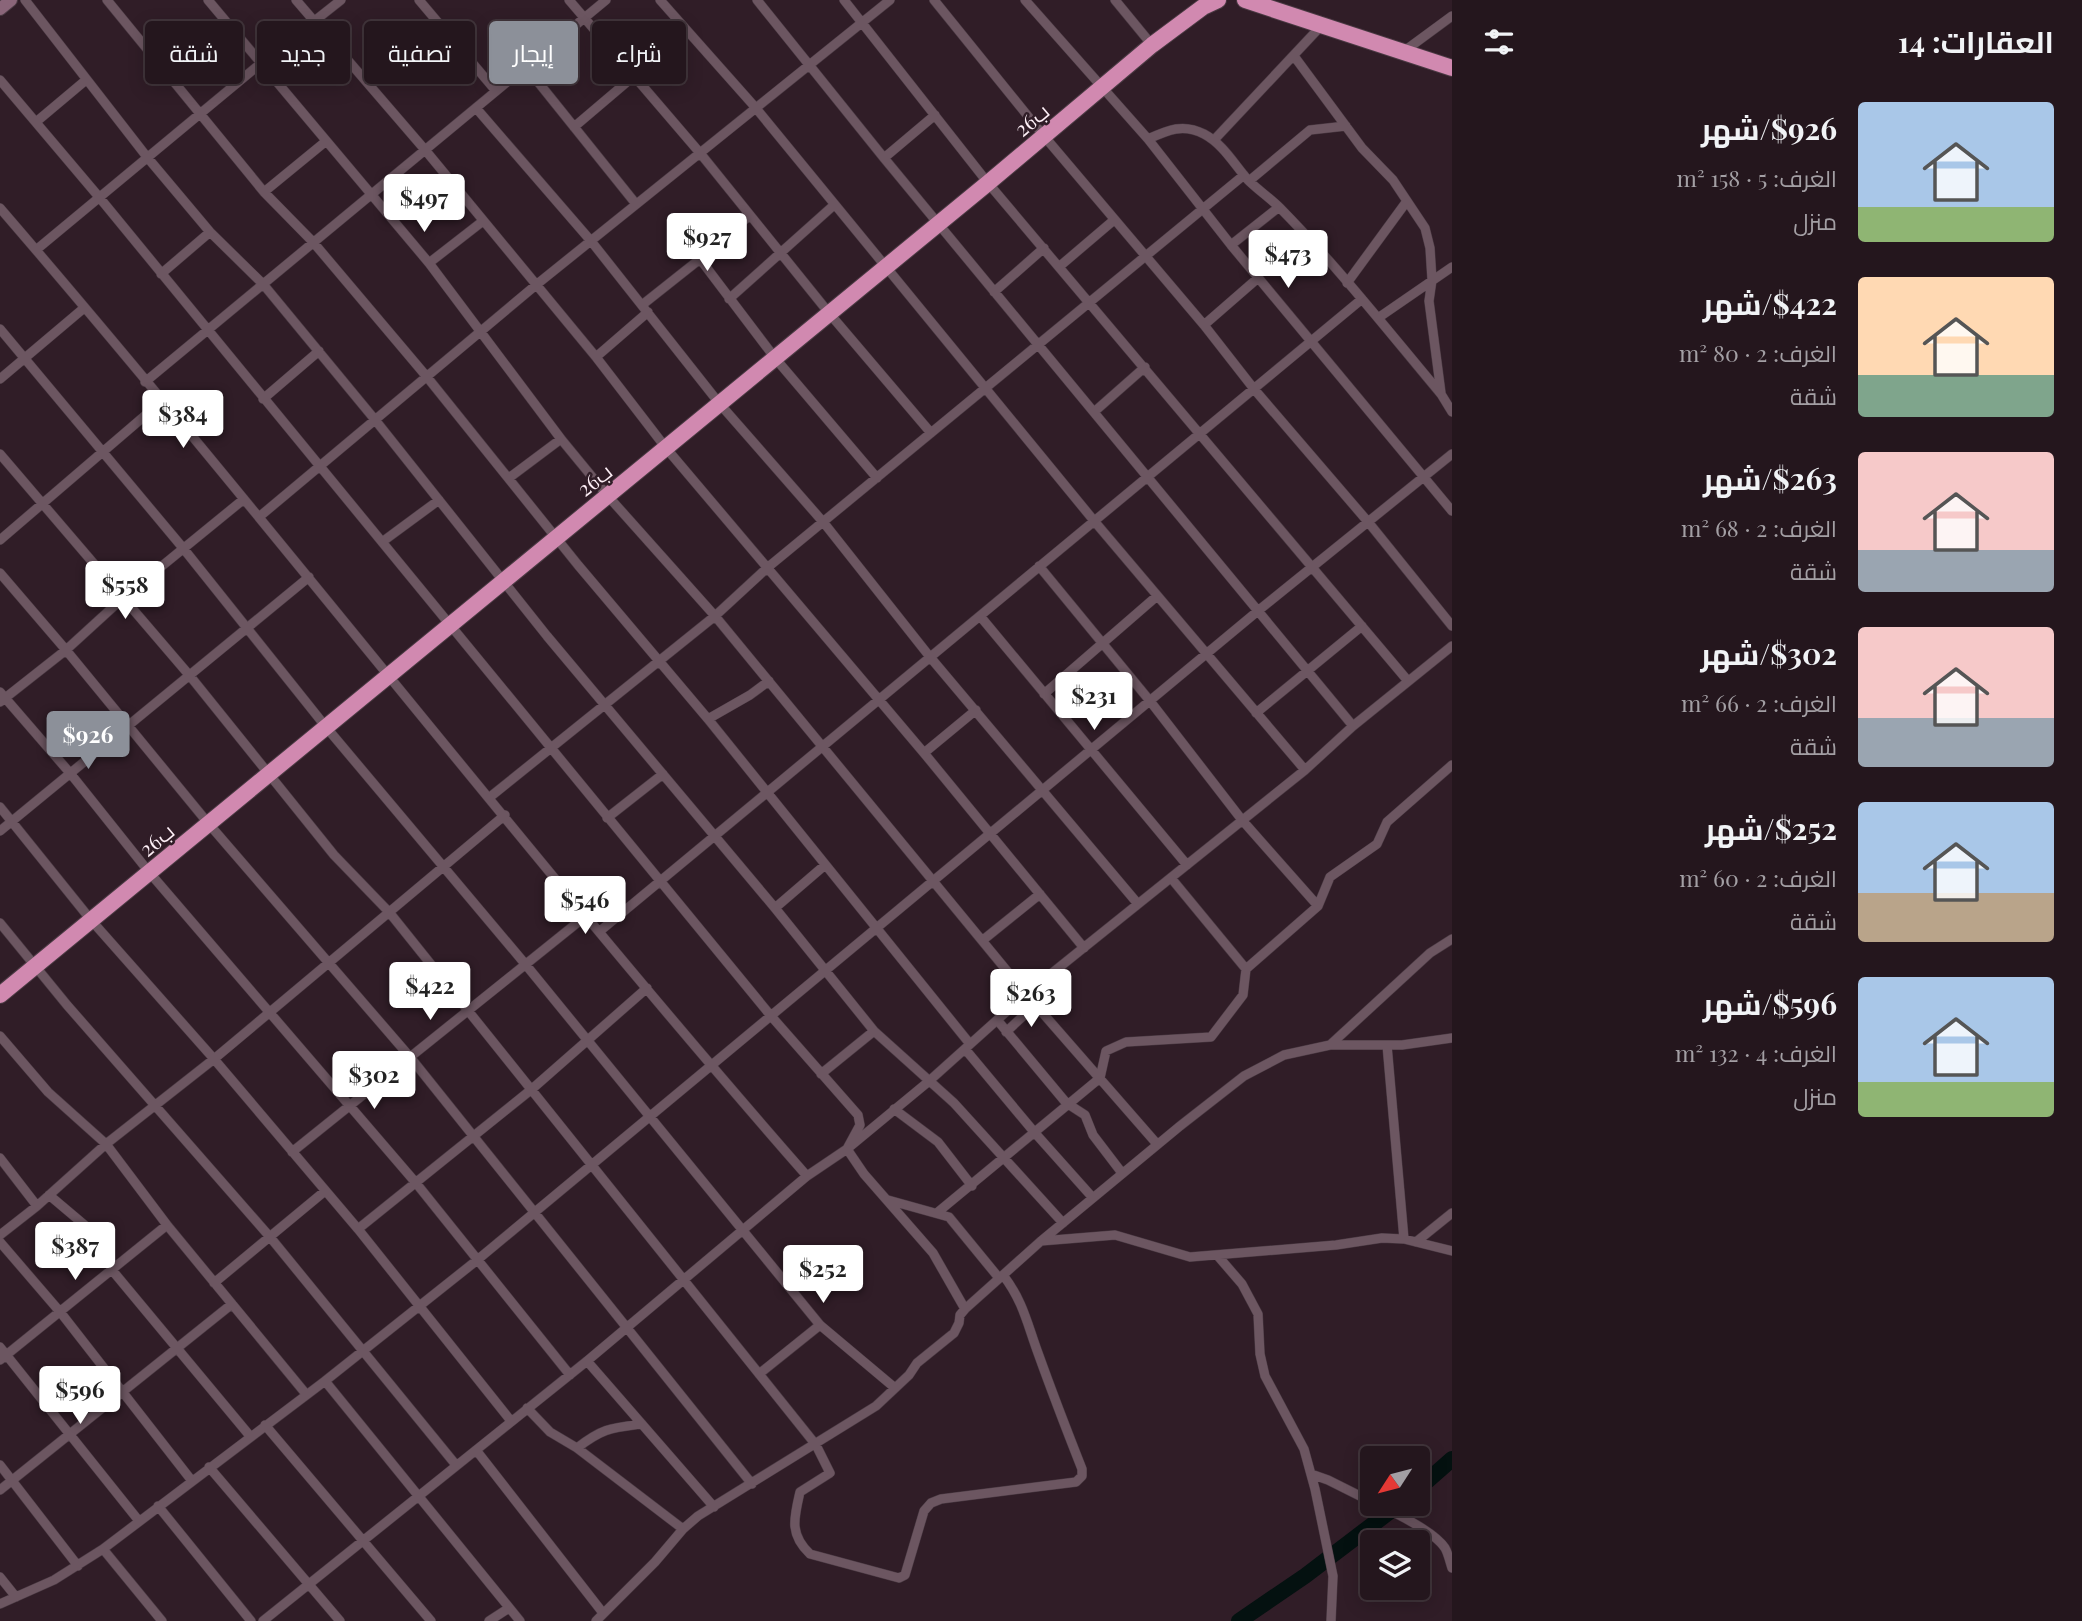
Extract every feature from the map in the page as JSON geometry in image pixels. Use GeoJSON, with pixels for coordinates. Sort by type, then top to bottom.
{"type":"FeatureCollection","features":[{"type":"Feature","properties":{"kind":"highway"},"geometry":{"type":"LineString","coordinates":[[1245,0],[1452,68]]}},
{"type":"Feature","properties":{"kind":"highway","name":"26ب"},"geometry":{"type":"LineString","coordinates":[[0,995],[1206,2]]}},
{"type":"Feature","properties":{"kind":"street"},"geometry":{"type":"LineString","coordinates":[[25,0],[148,158],[210,232],[262,284],[318,351],[503,581],[874,1031],[954,1103],[1063,1223]]}},
{"type":"Feature","properties":{"kind":"street"},"geometry":{"type":"LineString","coordinates":[[107,0],[264,192],[313,242],[427,377],[877,928],[1035,1133],[1093,1198]]}},
{"type":"Feature","properties":{"kind":"street"},"geometry":{"type":"LineString","coordinates":[[208,0],[257,60]]}},
{"type":"Feature","properties":{"kind":"street"},"geometry":{"type":"LineString","coordinates":[[296,0],[315,21],[341,0]]}},
{"type":"Feature","properties":{"kind":"street"},"geometry":{"type":"LineString","coordinates":[[419,0],[496,92]]}},
{"type":"Feature","properties":{"kind":"street"},"geometry":{"type":"LineString","coordinates":[[569,0],[592,28]]}},
{"type":"Feature","properties":{"kind":"street"},"geometry":{"type":"LineString","coordinates":[[578,24],[606,0]]}},
{"type":"Feature","properties":{"kind":"street"},"geometry":{"type":"LineString","coordinates":[[660,0],[755,107],[1095,522],[1305,770]]}},
{"type":"Feature","properties":{"kind":"street"},"geometry":{"type":"LineString","coordinates":[[757,0],[1038,346],[1353,726]]}},
{"type":"Feature","properties":{"kind":"street"},"geometry":{"type":"LineString","coordinates":[[844,0],[988,183],[1408,681]]}},
{"type":"Feature","properties":{"kind":"street"},"geometry":{"type":"LineString","coordinates":[[259,517],[591,240],[890,0]]}},
{"type":"Feature","properties":{"kind":"street"},"geometry":{"type":"LineString","coordinates":[[934,0],[1452,626]]}},
{"type":"Feature","properties":{"kind":"street"},"geometry":{"type":"LineString","coordinates":[[1025,0],[1148,139],[1201,209],[1452,511]]}},
{"type":"Feature","properties":{"kind":"street"},"geometry":{"type":"LineString","coordinates":[[1115,0],[1152,45]]}},
{"type":"Feature","properties":{"kind":"street"},"geometry":{"type":"LineString","coordinates":[[1403,52],[1452,16]]}},
{"type":"Feature","properties":{"kind":"street"},"geometry":{"type":"LineString","coordinates":[[1214,140],[1321,26]]}},
{"type":"Feature","properties":{"kind":"street"},"geometry":{"type":"LineString","coordinates":[[1294,56],[1346,126],[1393,180],[1425,228],[1430,248],[1432,280],[1429,302],[1441,394]]}},
{"type":"Feature","properties":{"kind":"street"},"geometry":{"type":"LineString","coordinates":[[350,62],[596,357],[666,448],[879,699],[1084,948]]}},
{"type":"Feature","properties":{"kind":"street"},"geometry":{"type":"LineString","coordinates":[[36,250],[257,67]]}},
{"type":"Feature","properties":{"kind":"street"},"geometry":{"type":"LineString","coordinates":[[0,80],[99,197],[659,881],[771,1016],[858,1115],[860,1125],[846,1149]]}},
{"type":"Feature","properties":{"kind":"street"},"geometry":{"type":"LineString","coordinates":[[36,122],[86,80]]}},
{"type":"Feature","properties":{"kind":"street"},"geometry":{"type":"LineString","coordinates":[[277,84],[429,263],[561,439],[607,495],[715,616],[1026,994],[1157,1144]]}},
{"type":"Feature","properties":{"kind":"street"},"geometry":{"type":"LineString","coordinates":[[145,382],[506,84]]}},
{"type":"Feature","properties":{"kind":"street"},"geometry":{"type":"LineString","coordinates":[[540,84],[636,204]]}},
{"type":"Feature","properties":{"kind":"street"},"geometry":{"type":"LineString","coordinates":[[574,127],[625,84]]}},
{"type":"Feature","properties":{"kind":"street"},"geometry":{"type":"LineString","coordinates":[[641,84],[931,433]]}},
{"type":"Feature","properties":{"kind":"street"},"geometry":{"type":"LineString","coordinates":[[476,108],[591,240],[719,403],[824,523],[930,657],[1138,904]]}},
{"type":"Feature","properties":{"kind":"street"},"geometry":{"type":"LineString","coordinates":[[884,158],[934,115]]}},
{"type":"Feature","properties":{"kind":"street"},"geometry":{"type":"LineString","coordinates":[[491,797],[715,616],[767,568],[1201,209],[1310,131],[1346,126]]}},
{"type":"Feature","properties":{"kind":"street"},"geometry":{"type":"LineString","coordinates":[[1148,139],[1179,127],[1214,140],[1362,299],[1441,394],[1452,412]]}},
{"type":"Feature","properties":{"kind":"street"},"geometry":{"type":"LineString","coordinates":[[264,192],[325,142]]}},
{"type":"Feature","properties":{"kind":"street"},"geometry":{"type":"LineString","coordinates":[[1347,283],[1408,201]]}},
{"type":"Feature","properties":{"kind":"street"},"geometry":{"type":"LineString","coordinates":[[729,299],[834,205]]}},
{"type":"Feature","properties":{"kind":"street"},"geometry":{"type":"LineString","coordinates":[[1231,245],[1279,207]]}},
{"type":"Feature","properties":{"kind":"street"},"geometry":{"type":"LineString","coordinates":[[1,211],[309,577],[711,1066],[807,1175]]}},
{"type":"Feature","properties":{"kind":"street"},"geometry":{"type":"LineString","coordinates":[[596,357],[750,215]]}},
{"type":"Feature","properties":{"kind":"street"},"geometry":{"type":"LineString","coordinates":[[1060,266],[1114,220]]}},
{"type":"Feature","properties":{"kind":"street"},"geometry":{"type":"LineString","coordinates":[[429,263],[484,221]]}},
{"type":"Feature","properties":{"kind":"street"},"geometry":{"type":"LineString","coordinates":[[161,274],[210,232]]}},
{"type":"Feature","properties":{"kind":"street"},"geometry":{"type":"LineString","coordinates":[[994,292],[1044,248]]}},
{"type":"Feature","properties":{"kind":"street"},"geometry":{"type":"LineString","coordinates":[[700,259],[775,358],[877,478]]}},
{"type":"Feature","properties":{"kind":"street"},"geometry":{"type":"LineString","coordinates":[[1378,318],[1452,267]]}},
{"type":"Feature","properties":{"kind":"street"},"geometry":{"type":"LineString","coordinates":[[1204,325],[1258,278]]}},
{"type":"Feature","properties":{"kind":"street"},"geometry":{"type":"LineString","coordinates":[[600,930],[1362,299]]}},
{"type":"Feature","properties":{"kind":"street"},"geometry":{"type":"LineString","coordinates":[[0,379],[83,308]]}},
{"type":"Feature","properties":{"kind":"street"},"geometry":{"type":"LineString","coordinates":[[0,329],[104,452],[326,727],[526,965],[820,1325],[895,1388]]}},
{"type":"Feature","properties":{"kind":"street"},"geometry":{"type":"LineString","coordinates":[[263,399],[318,351]]}},
{"type":"Feature","properties":{"kind":"street"},"geometry":{"type":"LineString","coordinates":[[1094,412],[1145,367]]}},
{"type":"Feature","properties":{"kind":"street"},"geometry":{"type":"LineString","coordinates":[[0,540],[162,401]]}},
{"type":"Feature","properties":{"kind":"street"},"geometry":{"type":"LineString","coordinates":[[509,478],[561,439]]}},
{"type":"Feature","properties":{"kind":"street"},"geometry":{"type":"LineString","coordinates":[[0,454],[190,676],[334,855],[388,912],[469,1010],[816,1445],[830,1473],[800,1492],[794,1530],[800,1544],[810,1553],[894,1578],[905,1575],[922,1516],[931,1503],[941,1499],[1076,1482],[1082,1476],[1082,1469],[1017,1294],[949,1217],[886,1199]]}},
{"type":"Feature","properties":{"kind":"street"},"geometry":{"type":"LineString","coordinates":[[0,1604],[78,1566],[103,1549],[325,1381],[476,1261],[534,1210],[1259,610],[1452,454]]}},
{"type":"Feature","properties":{"kind":"street"},"geometry":{"type":"LineString","coordinates":[[244,499],[124,597],[66,649],[2,697],[70,773],[149,872],[415,1183],[570,1375]]}},
{"type":"Feature","properties":{"kind":"street"},"geometry":{"type":"LineString","coordinates":[[382,542],[439,500]]}},
{"type":"Feature","properties":{"kind":"street"},"geometry":{"type":"LineString","coordinates":[[1039,566],[1150,701],[1242,820],[1318,906]]}},
{"type":"Feature","properties":{"kind":"street"},"geometry":{"type":"LineString","coordinates":[[0,573],[66,649],[208,823],[410,1057],[752,1484]]}},
{"type":"Feature","properties":{"kind":"street"},"geometry":{"type":"LineString","coordinates":[[0,831],[309,577]]}},
{"type":"Feature","properties":{"kind":"street"},"geometry":{"type":"LineString","coordinates":[[1044,694],[1157,596]]}},
{"type":"Feature","properties":{"kind":"street"},"geometry":{"type":"LineString","coordinates":[[979,616],[1187,865]]}},
{"type":"Feature","properties":{"kind":"street"},"geometry":{"type":"LineString","coordinates":[[1256,713],[1362,626]]}},
{"type":"Feature","properties":{"kind":"street"},"geometry":{"type":"LineString","coordinates":[[263,1621],[570,1375],[807,1175],[846,1149],[928,1082],[1026,994],[1305,770],[1353,726],[1452,647]]}},
{"type":"Feature","properties":{"kind":"street"},"geometry":{"type":"LineString","coordinates":[[708,719],[769,681]]}},
{"type":"Feature","properties":{"kind":"street"},"geometry":{"type":"LineString","coordinates":[[924,753],[975,710]]}},
{"type":"Feature","properties":{"kind":"street"},"geometry":{"type":"LineString","coordinates":[[938,1212],[1100,1078],[1106,1051],[1126,1042],[1211,1037],[1243,995],[1246,970],[1318,906],[1330,877],[1377,844],[1387,822],[1452,765]]}},
{"type":"Feature","properties":{"kind":"street"},"geometry":{"type":"LineString","coordinates":[[607,818],[663,774]]}},
{"type":"Feature","properties":{"kind":"street"},"geometry":{"type":"LineString","coordinates":[[0,807],[91,920],[214,1059],[358,1229],[511,1421]]}},
{"type":"Feature","properties":{"kind":"street"},"geometry":{"type":"LineString","coordinates":[[0,1235],[106,1144],[214,1059],[505,815]]}},
{"type":"Feature","properties":{"kind":"street"},"geometry":{"type":"LineString","coordinates":[[775,908],[825,864]]}},
{"type":"Feature","properties":{"kind":"street"},"geometry":{"type":"LineString","coordinates":[[1171,878],[1246,970]]}},
{"type":"Feature","properties":{"kind":"street"},"geometry":{"type":"LineString","coordinates":[[983,940],[1040,894]]}},
{"type":"Feature","properties":{"kind":"street"},"geometry":{"type":"LineString","coordinates":[[292,1152],[587,915]]}},
{"type":"Feature","properties":{"kind":"street"},"geometry":{"type":"LineString","coordinates":[[0,923],[182,1139],[270,1237],[456,1465]]}},
{"type":"Feature","properties":{"kind":"street"},"geometry":{"type":"LineString","coordinates":[[1330,1045],[1430,953],[1452,939]]}},
{"type":"Feature","properties":{"kind":"street"},"geometry":{"type":"LineString","coordinates":[[358,1229],[532,1089],[647,988]]}},
{"type":"Feature","properties":{"kind":"street"},"geometry":{"type":"LineString","coordinates":[[1006,1032],[1036,1004]]}},
{"type":"Feature","properties":{"kind":"street"},"geometry":{"type":"LineString","coordinates":[[998,1021],[1068,1104],[1085,1115],[1093,1135],[1122,1173]]}},
{"type":"Feature","properties":{"kind":"street"},"geometry":{"type":"LineString","coordinates":[[821,1074],[874,1031]]}},
{"type":"Feature","properties":{"kind":"street"},"geometry":{"type":"LineString","coordinates":[[0,1036],[48,1092],[106,1144],[167,1225],[306,1394]]}},
{"type":"Feature","properties":{"kind":"street"},"geometry":{"type":"LineString","coordinates":[[596,1621],[655,1562],[683,1529],[876,1406],[909,1375],[917,1363],[954,1333],[960,1315],[1001,1276],[1157,1144],[1244,1076],[1284,1055],[1330,1045],[1387,1045],[1452,1038]]}},
{"type":"Feature","properties":{"kind":"street"},"geometry":{"type":"LineString","coordinates":[[1387,1045],[1404,1240]]}},
{"type":"Feature","properties":{"kind":"street"},"geometry":{"type":"LineString","coordinates":[[894,1109],[938,1142],[972,1186]]}},
{"type":"Feature","properties":{"kind":"street"},"geometry":{"type":"LineString","coordinates":[[846,1149],[864,1174],[933,1253],[965,1309]]}},
{"type":"Feature","properties":{"kind":"street"},"geometry":{"type":"LineString","coordinates":[[0,1158],[37,1206]]}},
{"type":"Feature","properties":{"kind":"street"},"geometry":{"type":"LineString","coordinates":[[214,1283],[325,1191]]}},
{"type":"Feature","properties":{"kind":"street"},"geometry":{"type":"LineString","coordinates":[[49,1195],[94,1233],[112,1270],[250,1436]]}},
{"type":"Feature","properties":{"kind":"street"},"geometry":{"type":"LineString","coordinates":[[1416,1242],[1452,1213]]}},
{"type":"Feature","properties":{"kind":"street"},"geometry":{"type":"LineString","coordinates":[[139,1521],[2,1354],[61,1313],[167,1225]]}},
{"type":"Feature","properties":{"kind":"street"},"geometry":{"type":"LineString","coordinates":[[1041,1241],[1115,1235],[1190,1257],[1336,1245],[1382,1238],[1416,1242],[1452,1251]]}},
{"type":"Feature","properties":{"kind":"street"},"geometry":{"type":"LineString","coordinates":[[0,1242],[61,1313],[192,1481]]}},
{"type":"Feature","properties":{"kind":"street"},"geometry":{"type":"LineString","coordinates":[[1217,1255],[1242,1284],[1258,1314],[1260,1354],[1265,1376],[1304,1449],[1333,1576],[1331,1621]]}},
{"type":"Feature","properties":{"kind":"street"},"geometry":{"type":"LineString","coordinates":[[0,1490],[232,1304]]}},
{"type":"Feature","properties":{"kind":"street"},"geometry":{"type":"LineString","coordinates":[[759,1374],[820,1325]]}},
{"type":"Feature","properties":{"kind":"street"},"geometry":{"type":"LineString","coordinates":[[587,1361],[714,1507]]}},
{"type":"Feature","properties":{"kind":"street"},"geometry":{"type":"LineString","coordinates":[[325,1381],[520,1621]]}},
{"type":"Feature","properties":{"kind":"street"},"geometry":{"type":"LineString","coordinates":[[527,1408],[550,1432],[578,1448],[683,1529]]}},
{"type":"Feature","properties":{"kind":"street"},"geometry":{"type":"LineString","coordinates":[[578,1448],[605,1429],[642,1424]]}},
{"type":"Feature","properties":{"kind":"street"},"geometry":{"type":"LineString","coordinates":[[265,1425],[431,1621]]}},
{"type":"Feature","properties":{"kind":"street"},"geometry":{"type":"LineString","coordinates":[[475,1450],[603,1613]]}},
{"type":"Feature","properties":{"kind":"street"},"geometry":{"type":"LineString","coordinates":[[0,1465],[78,1566]]}},
{"type":"Feature","properties":{"kind":"street"},"geometry":{"type":"LineString","coordinates":[[209,1467],[340,1621]]}},
{"type":"Feature","properties":{"kind":"street"},"geometry":{"type":"LineString","coordinates":[[1311,1474],[1360,1497]]}},
{"type":"Feature","properties":{"kind":"street"},"geometry":{"type":"LineString","coordinates":[[158,1506],[251,1621]]}},
{"type":"Feature","properties":{"kind":"street"},"geometry":{"type":"LineString","coordinates":[[1402,1516],[1440,1542],[1452,1568]]}},
{"type":"Feature","properties":{"kind":"street"},"geometry":{"type":"LineString","coordinates":[[103,1549],[162,1621]]}},
{"type":"Feature","properties":{"kind":"street"},"geometry":{"type":"LineString","coordinates":[[0,1577],[16,1597]]}},
{"type":"Feature","properties":{"kind":"street"},"geometry":{"type":"LineString","coordinates":[[489,1621],[509,1608]]}},
{"type":"Feature","properties":{"kind":"waterway"},"geometry":{"type":"LineString","coordinates":[[1430,1478],[1452,1459]]}},
{"type":"Feature","properties":{"kind":"waterway"},"geometry":{"type":"LineString","coordinates":[[1239,1621],[1305,1576],[1384,1516]]}}]}
